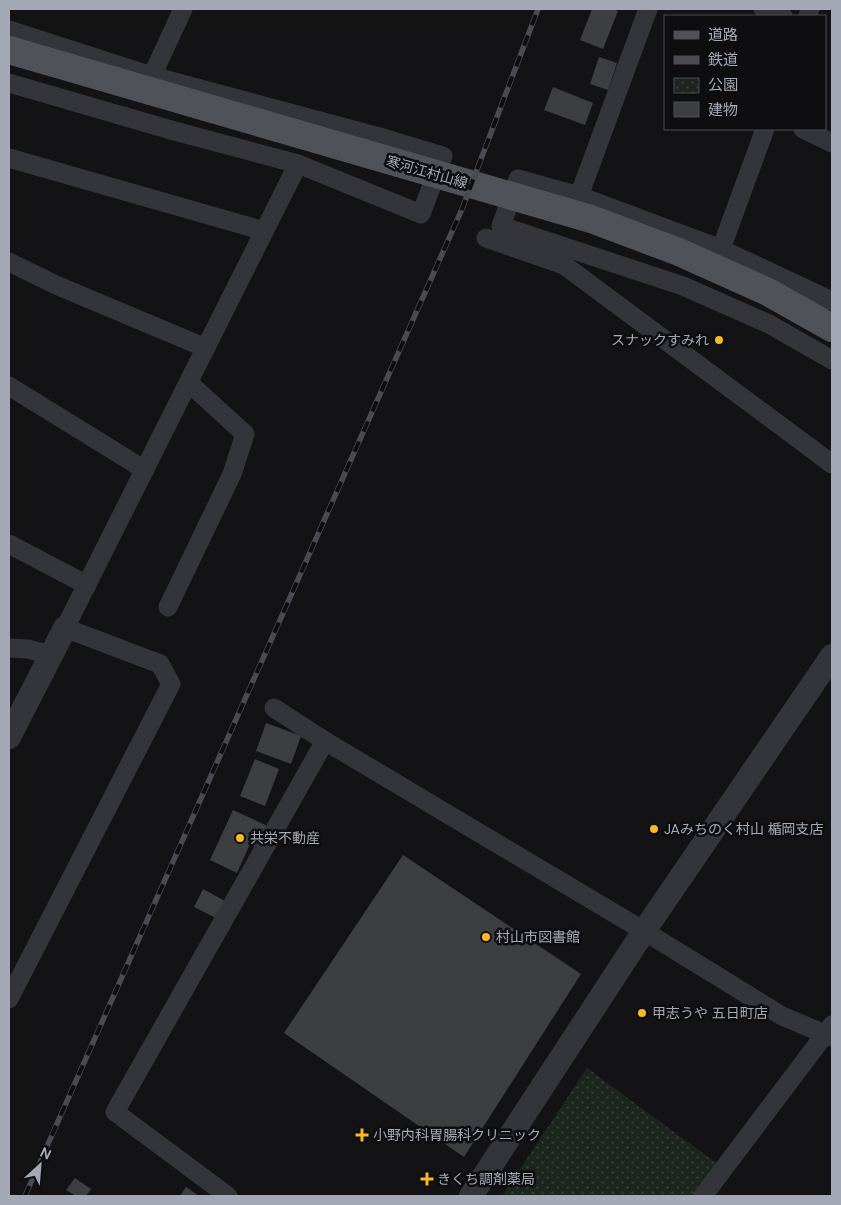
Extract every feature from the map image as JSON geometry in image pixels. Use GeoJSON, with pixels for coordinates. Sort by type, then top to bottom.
{"type":"FeatureCollection","features":[{"type":"Feature","properties":{"kind":"main road","name":"寒河江村山線"},"geometry":{"type":"LineString","coordinates":[[9,50],[590,219],[679,252],[768,292],[832,328]]}},
{"type":"Feature","properties":{"kind":"street"},"geometry":{"type":"LineString","coordinates":[[152,76],[183,9]]}},
{"type":"Feature","properties":{"kind":"street"},"geometry":{"type":"LineString","coordinates":[[579,196],[648,9]]}},
{"type":"Feature","properties":{"kind":"street"},"geometry":{"type":"LineString","coordinates":[[763,9],[781,15]]}},
{"type":"Feature","properties":{"kind":"street"},"geometry":{"type":"LineString","coordinates":[[9,30],[109,64],[383,138],[442,156],[421,214],[298,164],[171,130],[9,83]]}},
{"type":"Feature","properties":{"kind":"street"},"geometry":{"type":"LineString","coordinates":[[721,249],[766,130]]}},
{"type":"Feature","properties":{"kind":"street"},"geometry":{"type":"LineString","coordinates":[[805,130],[832,143]]}},
{"type":"Feature","properties":{"kind":"street"},"geometry":{"type":"LineString","coordinates":[[9,158],[264,231]]}},
{"type":"Feature","properties":{"kind":"street"},"geometry":{"type":"LineString","coordinates":[[9,737],[298,164]]}},
{"type":"Feature","properties":{"kind":"street"},"geometry":{"type":"LineString","coordinates":[[832,301],[721,249],[579,196],[518,179],[501,226],[563,256],[832,464]]}},
{"type":"Feature","properties":{"kind":"street"},"geometry":{"type":"LineString","coordinates":[[486,238],[683,286],[769,324],[832,360]]}},
{"type":"Feature","properties":{"kind":"street"},"geometry":{"type":"LineString","coordinates":[[9,262],[56,285],[206,348]]}},
{"type":"Feature","properties":{"kind":"street"},"geometry":{"type":"LineString","coordinates":[[168,607],[232,474],[245,434],[188,383]]}},
{"type":"Feature","properties":{"kind":"street"},"geometry":{"type":"LineString","coordinates":[[9,386],[145,470]]}},
{"type":"Feature","properties":{"kind":"street"},"geometry":{"type":"LineString","coordinates":[[9,544],[87,584]]}},
{"type":"Feature","properties":{"kind":"street"},"geometry":{"type":"LineString","coordinates":[[9,999],[171,684],[160,664],[65,628]]}},
{"type":"Feature","properties":{"kind":"street"},"geometry":{"type":"LineString","coordinates":[[9,648],[28,649],[51,655]]}},
{"type":"Feature","properties":{"kind":"street"},"geometry":{"type":"LineString","coordinates":[[471,1196],[644,930],[832,656]]}},
{"type":"Feature","properties":{"kind":"street"},"geometry":{"type":"LineString","coordinates":[[274,708],[325,741],[644,930],[782,1016],[830,1032],[703,1196]]}},
{"type":"Feature","properties":{"kind":"street"},"geometry":{"type":"LineString","coordinates":[[228,1196],[115,1112],[325,741]]}},
{"type":"Feature","properties":{"kind":"green space"},"geometry":{"type":"Polygon","coordinates":[[[587,1068],[719,1165],[694,1196],[502,1196],[587,1068]]]}},
{"type":"Feature","properties":{"kind":"building"},"geometry":{"type":"Polygon","coordinates":[[[592,9],[612,9],[618,11],[603,49],[580,40],[592,9]]]}},
{"type":"Feature","properties":{"kind":"building"},"geometry":{"type":"Polygon","coordinates":[[[599,57],[617,63],[608,90],[590,84],[599,57]]]}},
{"type":"Feature","properties":{"kind":"building"},"geometry":{"type":"Polygon","coordinates":[[[553,87],[593,103],[585,125],[544,110],[553,87]]]}},
{"type":"Feature","properties":{"kind":"building"},"geometry":{"type":"Polygon","coordinates":[[[266,723],[301,736],[291,764],[256,751],[266,723]]]}},
{"type":"Feature","properties":{"kind":"building"},"geometry":{"type":"Polygon","coordinates":[[[255,759],[279,769],[265,806],[240,796],[255,759]]]}},
{"type":"Feature","properties":{"kind":"building"},"geometry":{"type":"Polygon","coordinates":[[[233,810],[270,827],[260,849],[250,844],[237,873],[210,860],[233,810]]]}},
{"type":"Feature","properties":{"kind":"building"},"geometry":{"type":"Polygon","coordinates":[[[403,855],[581,974],[464,1157],[284,1033],[403,855]]]}},
{"type":"Feature","properties":{"kind":"building"},"geometry":{"type":"Polygon","coordinates":[[[203,889],[225,901],[216,918],[194,907],[203,889]]]}},
{"type":"Feature","properties":{"kind":"building"},"geometry":{"type":"Polygon","coordinates":[[[75,1178],[91,1189],[86,1196],[76,1196],[66,1190],[75,1178]]]}},
{"type":"Feature","properties":{"kind":"building"},"geometry":{"type":"Polygon","coordinates":[[[186,1187],[199,1196],[180,1196],[186,1187]]]}},
{"type":"Feature","properties":{"kind":"railway"},"geometry":{"type":"LineString","coordinates":[[25,1196],[462,209],[538,9]]}},
{"type":"Feature","properties":{"kind":"place","name":"スナックすみれ"},"geometry":{"type":"Point","coordinates":[719,340]}},
{"type":"Feature","properties":{"kind":"place","name":"JAみちのく村山 楯岡支店"},"geometry":{"type":"Point","coordinates":[654,829]}},
{"type":"Feature","properties":{"kind":"place","name":"共栄不動産"},"geometry":{"type":"Point","coordinates":[240,838]}},
{"type":"Feature","properties":{"kind":"place","name":"村山市図書館"},"geometry":{"type":"Point","coordinates":[486,937]}},
{"type":"Feature","properties":{"kind":"place","name":"甲志うや 五日町店"},"geometry":{"type":"Point","coordinates":[642,1013]}},
{"type":"Feature","properties":{"kind":"place","name":"小野内科胃腸科クリニック"},"geometry":{"type":"Point","coordinates":[362,1135]}},
{"type":"Feature","properties":{"kind":"place","name":"きくち調剤薬局"},"geometry":{"type":"Point","coordinates":[427,1179]}}]}
